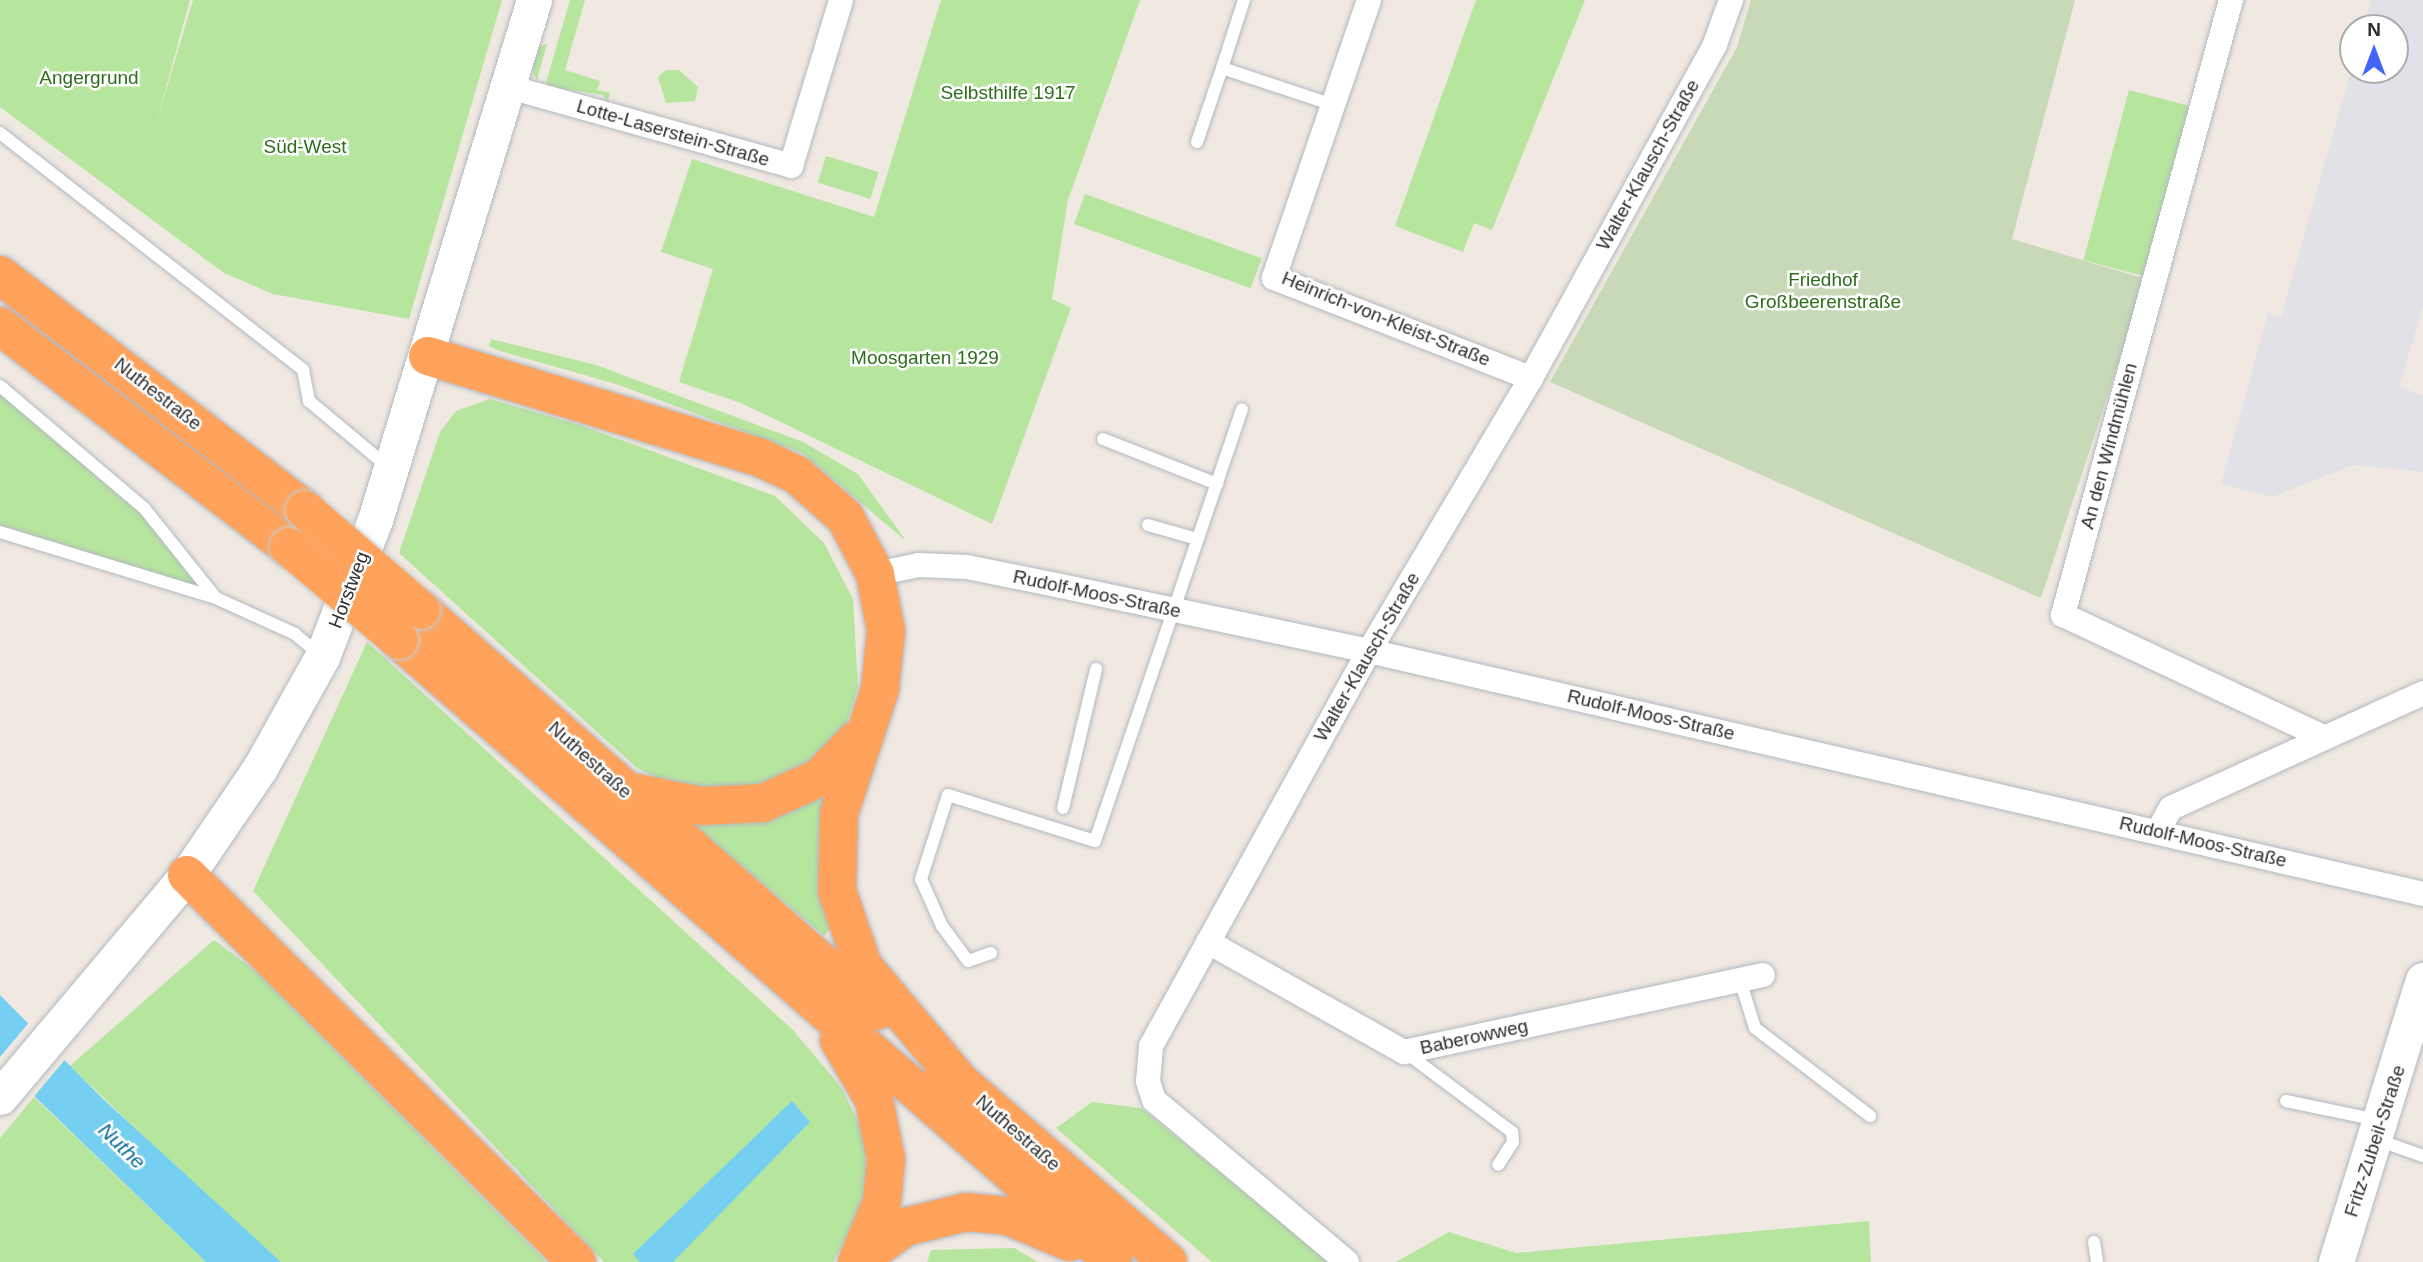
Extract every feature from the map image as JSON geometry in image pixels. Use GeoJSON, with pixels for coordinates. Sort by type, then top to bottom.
{"type":"FeatureCollection","features":[{"type":"Feature","properties":{"kind":"highway","name":"Nuthestraße"},"geometry":{"type":"LineString","coordinates":[[0,275],[305,510],[1168,1262]]}},
{"type":"Feature","properties":{"kind":"highway","name":"Nuthestraße"},"geometry":{"type":"LineString","coordinates":[[0,326],[289,547],[1112,1262]]}},
{"type":"Feature","properties":{"kind":"highway"},"geometry":{"type":"LineString","coordinates":[[428,355],[780,466],[830,501],[875,574],[886,641],[871,716],[837,826],[842,917],[863,966],[962,1084]]}},
{"type":"Feature","properties":{"kind":"highway"},"geometry":{"type":"LineString","coordinates":[[625,791],[702,806],[763,803],[819,778],[849,750],[871,716]]}},
{"type":"Feature","properties":{"kind":"highway"},"geometry":{"type":"LineString","coordinates":[[187,875],[577,1262]]}},
{"type":"Feature","properties":{"kind":"highway"},"geometry":{"type":"LineString","coordinates":[[820,1008],[865,1082],[884,1139],[882,1202],[856,1262]]}},
{"type":"Feature","properties":{"kind":"highway"},"geometry":{"type":"LineString","coordinates":[[856,1262],[905,1227],[966,1212],[1028,1222],[1112,1262]]}},
{"type":"Feature","properties":{"kind":"street","name":"Horstweg"},"geometry":{"type":"LineString","coordinates":[[0,1097],[187,875],[260,768],[322,657],[391,470],[534,0]]}},
{"type":"Feature","properties":{"kind":"street","name":"Lotte-Laserstein-Straße"},"geometry":{"type":"LineString","coordinates":[[509,87],[791,166],[841,0]]}},
{"type":"Feature","properties":{"kind":"street","name":"Heinrich-von-Kleist-Straße"},"geometry":{"type":"LineString","coordinates":[[1369,0],[1274,278],[1531,378]]}},
{"type":"Feature","properties":{"kind":"street","name":"Walter-Klausch-Straße"},"geometry":{"type":"LineString","coordinates":[[1347,1262],[1154,1100],[1148,1082],[1151,1046],[1369,650],[1531,378],[1715,44],[1731,0]]}},
{"type":"Feature","properties":{"kind":"street","name":"An den Windmühlen"},"geometry":{"type":"LineString","coordinates":[[2231,0],[2063,615],[2323,737]]}},
{"type":"Feature","properties":{"kind":"street","name":"Rudolf-Moos-Straße"},"geometry":{"type":"LineString","coordinates":[[875,574],[919,565],[967,567],[1369,650],[2423,894]]}},
{"type":"Feature","properties":{"kind":"street"},"geometry":{"type":"LineString","coordinates":[[2158,831],[2171,808],[2423,694]]}},
{"type":"Feature","properties":{"kind":"street","name":"Baberowweg"},"geometry":{"type":"LineString","coordinates":[[1208,942],[1404,1052],[1752,978]]}},
{"type":"Feature","properties":{"kind":"street","name":"Fritz-Zubeil-Straße"},"geometry":{"type":"LineString","coordinates":[[2336,1262],[2377,1130],[2413,1055],[2423,980]]}},
{"type":"Feature","properties":{"kind":"lane"},"geometry":{"type":"LineString","coordinates":[[1197,142],[1244,0]]}},
{"type":"Feature","properties":{"kind":"lane"},"geometry":{"type":"LineString","coordinates":[[1222,68],[1333,105]]}},
{"type":"Feature","properties":{"kind":"lane"},"geometry":{"type":"LineString","coordinates":[[0,133],[303,370],[309,401],[391,470]]}},
{"type":"Feature","properties":{"kind":"lane"},"geometry":{"type":"LineString","coordinates":[[0,386],[144,508],[216,598]]}},
{"type":"Feature","properties":{"kind":"lane"},"geometry":{"type":"LineString","coordinates":[[991,953],[968,961],[942,926],[921,879],[948,795],[1095,841],[1171,610],[1242,409]]}},
{"type":"Feature","properties":{"kind":"lane"},"geometry":{"type":"LineString","coordinates":[[1103,439],[1217,484]]}},
{"type":"Feature","properties":{"kind":"lane"},"geometry":{"type":"LineString","coordinates":[[1148,525],[1197,539]]}},
{"type":"Feature","properties":{"kind":"lane"},"geometry":{"type":"LineString","coordinates":[[0,532],[216,598],[295,634],[322,657]]}},
{"type":"Feature","properties":{"kind":"lane"},"geometry":{"type":"LineString","coordinates":[[1063,808],[1096,669]]}},
{"type":"Feature","properties":{"kind":"lane"},"geometry":{"type":"LineString","coordinates":[[1752,978],[1755,1028],[1870,1116]]}},
{"type":"Feature","properties":{"kind":"lane"},"geometry":{"type":"LineString","coordinates":[[1404,1052],[1512,1132],[1513,1142],[1497,1165]]}},
{"type":"Feature","properties":{"kind":"lane"},"geometry":{"type":"LineString","coordinates":[[2286,1101],[2377,1130],[2423,1157]]}},
{"type":"Feature","properties":{"kind":"lane"},"geometry":{"type":"LineString","coordinates":[[2094,1242],[2097,1262]]}},
{"type":"Feature","properties":{"kind":"shaded area"},"geometry":{"type":"Polygon","coordinates":[[[2371,0],[2423,0],[2423,307],[2399,387],[2423,395],[2423,472],[2353,465],[2272,497],[2221,484],[2268,314],[2281,317],[2347,84],[2409,84],[2409,14],[2367,14],[2371,0]]]}},
{"type":"Feature","properties":{"kind":"green space","name":"Süd-West"},"geometry":{"type":"Polygon","coordinates":[[[0,0],[190,0],[156,124],[193,0],[502,0],[409,319],[273,294],[224,273],[0,107],[0,0]]]}},
{"type":"Feature","properties":{"kind":"green space"},"geometry":{"type":"Polygon","coordinates":[[[570,0],[585,0],[565,70],[600,81],[597,90],[610,93],[607,104],[603,95],[545,86],[570,0]]]}},
{"type":"Feature","properties":{"kind":"green space","name":"Moosgarten 1929"},"geometry":{"type":"Polygon","coordinates":[[[941,0],[1140,0],[1068,200],[1052,299],[1071,308],[992,524],[741,403],[679,382],[713,269],[661,252],[692,159],[874,217],[941,0]]]}},
{"type":"Feature","properties":{"kind":"green space"},"geometry":{"type":"Polygon","coordinates":[[[1476,0],[1585,0],[1492,230],[1474,223],[1463,252],[1395,226],[1476,0]]]}},
{"type":"Feature","properties":{"kind":"green space","name":"Friedhof Großbeerenstraße"},"geometry":{"type":"Polygon","coordinates":[[[1751,0],[2075,0],[2012,239],[2146,279],[2041,598],[1550,382],[1737,47],[1751,0]]]}},
{"type":"Feature","properties":{"kind":"green space"},"geometry":{"type":"Polygon","coordinates":[[[547,44],[537,80],[532,70],[539,47],[547,44]]]}},
{"type":"Feature","properties":{"kind":"green space"},"geometry":{"type":"Polygon","coordinates":[[[666,70],[679,70],[698,87],[695,101],[666,103],[658,77],[666,70]]]}},
{"type":"Feature","properties":{"kind":"green space"},"geometry":{"type":"Polygon","coordinates":[[[2129,90],[2194,107],[2148,277],[2083,260],[2129,90]]]}},
{"type":"Feature","properties":{"kind":"green space"},"geometry":{"type":"Polygon","coordinates":[[[826,156],[879,172],[870,199],[818,183],[826,156]]]}},
{"type":"Feature","properties":{"kind":"green space"},"geometry":{"type":"Polygon","coordinates":[[[1085,194],[1262,258],[1251,288],[1074,224],[1085,194]]]}},
{"type":"Feature","properties":{"kind":"green space"},"geometry":{"type":"Polygon","coordinates":[[[491,339],[596,365],[803,442],[858,474],[906,541],[802,453],[616,384],[497,350],[489,346],[491,339]]]}},
{"type":"Feature","properties":{"kind":"green space"},"geometry":{"type":"Polygon","coordinates":[[[0,386],[144,508],[216,598],[0,531],[0,386]]]}},
{"type":"Feature","properties":{"kind":"green space"},"geometry":{"type":"Polygon","coordinates":[[[490,399],[580,425],[775,496],[824,543],[853,599],[858,688],[845,728],[827,753],[775,787],[675,787],[637,768],[399,553],[440,432],[456,411],[490,399]]]}},
{"type":"Feature","properties":{"kind":"green space"},"geometry":{"type":"Polygon","coordinates":[[[367,642],[792,1029],[841,1087],[866,1138],[865,1203],[833,1262],[604,1262],[253,891],[367,642]]]}},
{"type":"Feature","properties":{"kind":"green space"},"geometry":{"type":"Polygon","coordinates":[[[825,783],[830,929],[824,936],[694,826],[704,815],[825,783]]]}},
{"type":"Feature","properties":{"kind":"green space"},"geometry":{"type":"Polygon","coordinates":[[[214,940],[258,973],[547,1262],[276,1262],[70,1066],[214,940]]]}},
{"type":"Feature","properties":{"kind":"green space"},"geometry":{"type":"Polygon","coordinates":[[[34,1097],[206,1262],[0,1262],[0,1138],[34,1097]]]}},
{"type":"Feature","properties":{"kind":"green space"},"geometry":{"type":"Polygon","coordinates":[[[1092,1102],[1141,1108],[1330,1262],[1212,1262],[1056,1128],[1092,1102]]]}},
{"type":"Feature","properties":{"kind":"green space"},"geometry":{"type":"Polygon","coordinates":[[[1869,1221],[1871,1262],[1396,1262],[1449,1232],[1516,1253],[1869,1221]]]}},
{"type":"Feature","properties":{"kind":"green space"},"geometry":{"type":"Polygon","coordinates":[[[1014,1248],[1038,1262],[927,1262],[931,1250],[1014,1248]]]}},
{"type":"Feature","properties":{"kind":"water","name":"Nuthe"},"geometry":{"type":"Polygon","coordinates":[[[0,995],[101,1097],[281,1262],[206,1262],[0,1063],[0,995]]]}},
{"type":"Feature","properties":{"kind":"water"},"geometry":{"type":"Polygon","coordinates":[[[792,1101],[810,1122],[673,1262],[640,1262],[633,1254],[792,1101]]]}},
{"type":"Feature","properties":{"kind":"pier"},"geometry":{"type":"Polygon","coordinates":[[[31,1020],[67,1057],[32,1099],[0,1068],[0,1057],[31,1020]]]}},
{"type":"Feature","properties":{"kind":"park label","name":"Angergrund"},"geometry":{"type":"Point","coordinates":[89,78]}},
{"type":"Feature","properties":{"kind":"park label","name":"Selbsthilfe 1917"},"geometry":{"type":"Point","coordinates":[1008,93]}}]}
